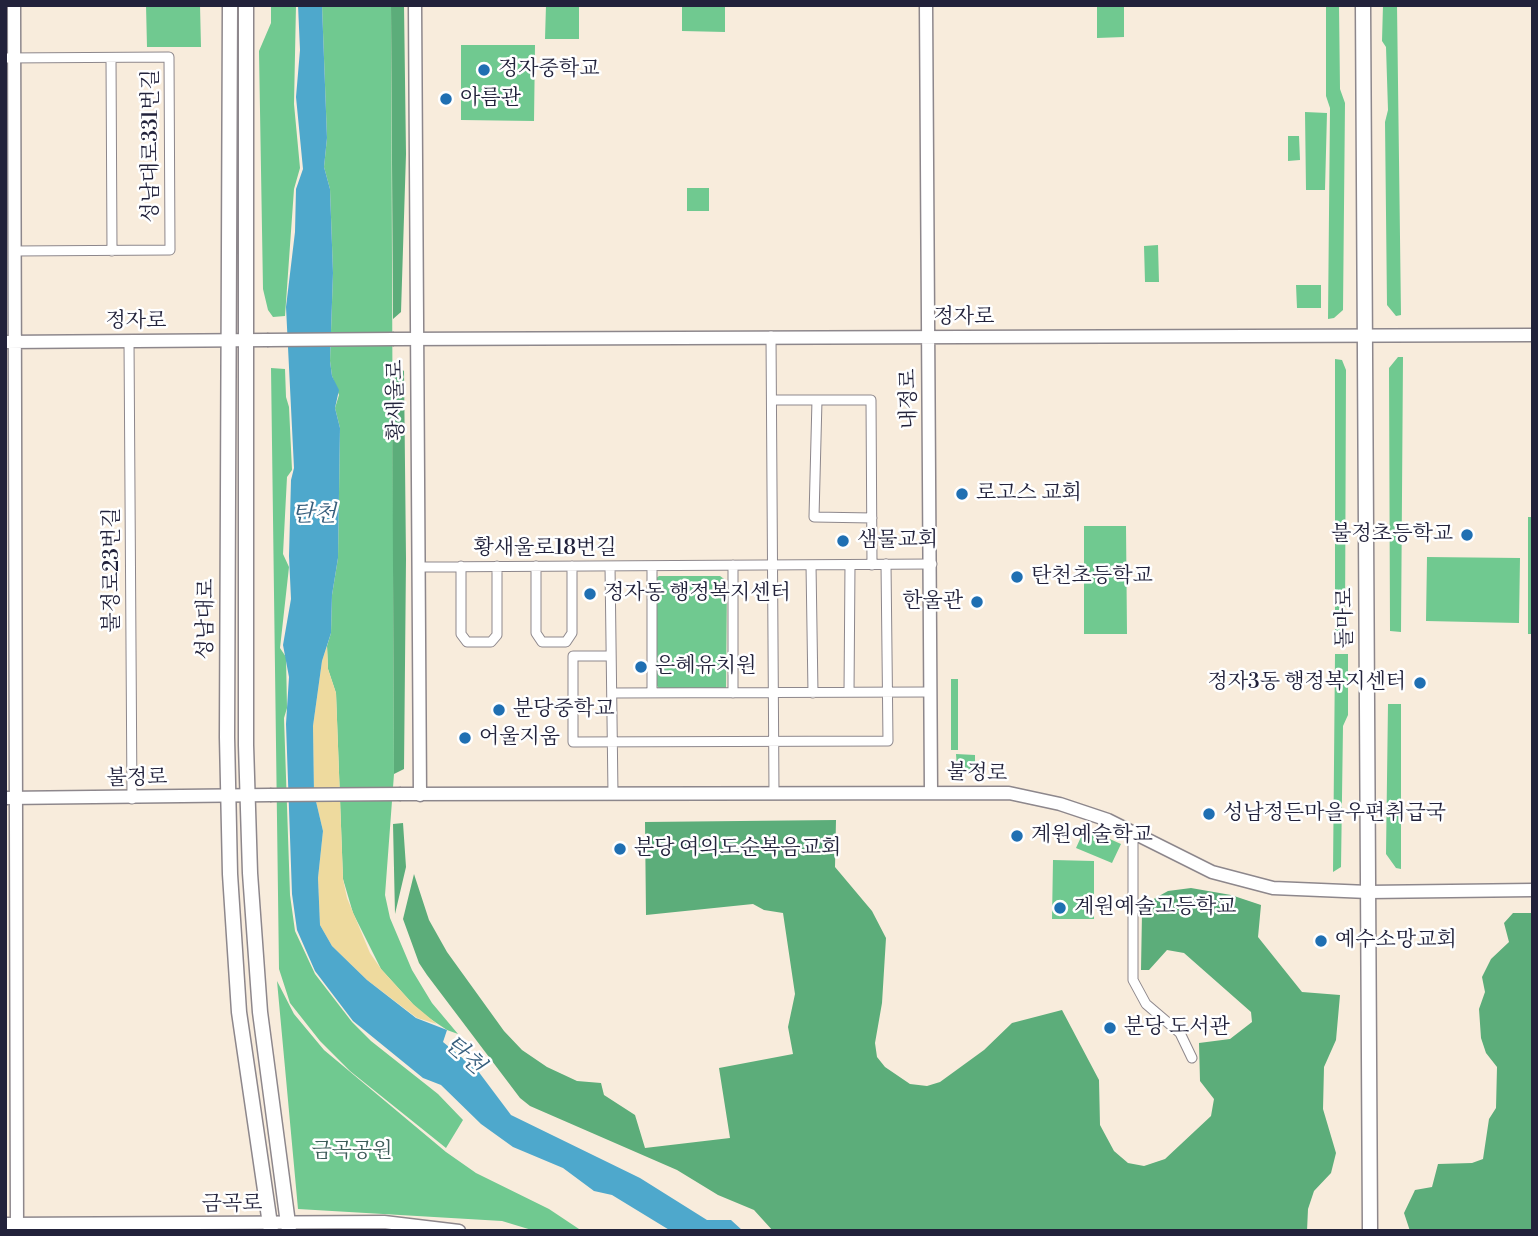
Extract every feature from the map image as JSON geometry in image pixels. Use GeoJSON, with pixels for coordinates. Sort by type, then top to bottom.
{"type":"FeatureCollection","features":[{"type":"Feature","properties":{"kind":"main road","name":"성남대로"},"geometry":{"type":"LineString","coordinates":[[230,5],[231,341],[227,737],[234,968],[270,1227]]}},
{"type":"Feature","properties":{"kind":"main road","name":"성남대로"},"geometry":{"type":"LineString","coordinates":[[246,5],[248,796],[254,946],[288,1227]]}},
{"type":"Feature","properties":{"kind":"main road","name":"돌마로"},"geometry":{"type":"LineString","coordinates":[[1363,5],[1370,1231]]}},
{"type":"Feature","properties":{"kind":"street"},"geometry":{"type":"LineString","coordinates":[[13,1226],[10,342],[15,251],[10,58],[14,5]]}},
{"type":"Feature","properties":{"kind":"street","name":"황새울로"},"geometry":{"type":"LineString","coordinates":[[415,5],[415,339],[420,795]]}},
{"type":"Feature","properties":{"kind":"street","name":"내정로"},"geometry":{"type":"LineString","coordinates":[[926,5],[932,564],[931,792]]}},
{"type":"Feature","properties":{"kind":"street","name":"성남대로331번길"},"geometry":{"type":"LineString","coordinates":[[10,58],[169,57],[170,250],[112,251],[111,58]]}},
{"type":"Feature","properties":{"kind":"street"},"geometry":{"type":"LineString","coordinates":[[15,251],[112,251]]}},
{"type":"Feature","properties":{"kind":"street","name":"정자로"},"geometry":{"type":"LineString","coordinates":[[10,342],[771,336],[928,338],[1533,335]]}},
{"type":"Feature","properties":{"kind":"street"},"geometry":{"type":"LineString","coordinates":[[771,336],[774,793]]}},
{"type":"Feature","properties":{"kind":"street","name":"불정로23번길"},"geometry":{"type":"LineString","coordinates":[[129,341],[132,799]]}},
{"type":"Feature","properties":{"kind":"street"},"geometry":{"type":"LineString","coordinates":[[772,400],[871,400],[872,565]]}},
{"type":"Feature","properties":{"kind":"street"},"geometry":{"type":"LineString","coordinates":[[817,400],[814,517],[872,518]]}},
{"type":"Feature","properties":{"kind":"street","name":"황새울로18번길"},"geometry":{"type":"LineString","coordinates":[[419,566],[932,564]]}},
{"type":"Feature","properties":{"kind":"street"},"geometry":{"type":"LineString","coordinates":[[652,565],[652,693]]}},
{"type":"Feature","properties":{"kind":"street"},"geometry":{"type":"LineString","coordinates":[[733,565],[733,693]]}},
{"type":"Feature","properties":{"kind":"street"},"geometry":{"type":"LineString","coordinates":[[811,565],[813,693]]}},
{"type":"Feature","properties":{"kind":"street"},"geometry":{"type":"LineString","coordinates":[[849,692],[850,565]]}},
{"type":"Feature","properties":{"kind":"street"},"geometry":{"type":"LineString","coordinates":[[611,656],[573,656],[573,742],[888,741],[886,565]]}},
{"type":"Feature","properties":{"kind":"street"},"geometry":{"type":"LineString","coordinates":[[461,566],[461,634],[467,642],[491,642],[497,635],[497,566]]}},
{"type":"Feature","properties":{"kind":"street"},"geometry":{"type":"LineString","coordinates":[[536,566],[536,633],[542,642],[566,642],[572,633],[572,566]]}},
{"type":"Feature","properties":{"kind":"street"},"geometry":{"type":"LineString","coordinates":[[610,566],[614,794]]}},
{"type":"Feature","properties":{"kind":"street"},"geometry":{"type":"LineString","coordinates":[[612,693],[930,692]]}},
{"type":"Feature","properties":{"kind":"street","name":"불정로"},"geometry":{"type":"LineString","coordinates":[[11,798],[931,792],[1030,797],[1098,816],[1212,872],[1245,882],[1292,890],[1533,890]]}},
{"type":"Feature","properties":{"kind":"street"},"geometry":{"type":"LineString","coordinates":[[1133,832],[1133,980],[1146,1004],[1159,1012],[1180,1034],[1192,1058]]}},
{"type":"Feature","properties":{"kind":"street","name":"금곡로"},"geometry":{"type":"LineString","coordinates":[[13,1226],[288,1227],[384,1222],[458,1231]]}},
{"type":"Feature","properties":{"kind":"green space"},"geometry":{"type":"Polygon","coordinates":[[[146,5],[200,5],[201,47],[147,47],[146,5]]]}},
{"type":"Feature","properties":{"kind":"green space"},"geometry":{"type":"Polygon","coordinates":[[[271,5],[296,5],[294,104],[300,168],[294,189],[285,316],[273,317],[268,310],[263,289],[259,51],[271,23],[271,5]]]}},
{"type":"Feature","properties":{"kind":"green space"},"geometry":{"type":"Polygon","coordinates":[[[322,5],[391,5],[394,774],[385,895],[390,918],[412,970],[432,1003],[458,1034],[420,1012],[381,969],[353,913],[343,879],[336,693],[328,669],[327,646],[331,633],[332,595],[338,558],[340,428],[335,408],[339,395],[330,361],[333,273],[330,189],[324,167],[327,138],[322,5]]]}},
{"type":"Feature","properties":{"kind":"green space"},"geometry":{"type":"Polygon","coordinates":[[[391,5],[404,5],[406,154],[401,312],[393,319],[391,5]]]}},
{"type":"Feature","properties":{"kind":"green space"},"geometry":{"type":"Polygon","coordinates":[[[546,5],[579,5],[579,39],[545,39],[546,5]]]}},
{"type":"Feature","properties":{"kind":"green space"},"geometry":{"type":"Polygon","coordinates":[[[682,5],[725,5],[725,32],[682,31],[682,5]]]}},
{"type":"Feature","properties":{"kind":"green space"},"geometry":{"type":"Polygon","coordinates":[[[1097,5],[1124,5],[1124,37],[1097,38],[1097,5]]]}},
{"type":"Feature","properties":{"kind":"green space"},"geometry":{"type":"Polygon","coordinates":[[[1326,5],[1339,5],[1340,89],[1345,103],[1343,310],[1334,318],[1328,319],[1330,108],[1326,96],[1326,5]]]}},
{"type":"Feature","properties":{"kind":"green space"},"geometry":{"type":"Polygon","coordinates":[[[1383,5],[1397,5],[1401,315],[1396,316],[1387,305],[1385,122],[1388,110],[1386,47],[1382,41],[1383,5]]]}},
{"type":"Feature","properties":{"kind":"green space"},"geometry":{"type":"Polygon","coordinates":[[[461,45],[535,45],[534,121],[461,120],[461,45]]]}},
{"type":"Feature","properties":{"kind":"green space"},"geometry":{"type":"Polygon","coordinates":[[[1305,112],[1327,113],[1325,190],[1306,190],[1305,112]]]}},
{"type":"Feature","properties":{"kind":"green space"},"geometry":{"type":"Polygon","coordinates":[[[1288,136],[1299,136],[1300,160],[1288,161],[1288,136]]]}},
{"type":"Feature","properties":{"kind":"green space"},"geometry":{"type":"Polygon","coordinates":[[[687,188],[709,188],[709,211],[687,211],[687,188]]]}},
{"type":"Feature","properties":{"kind":"green space"},"geometry":{"type":"Polygon","coordinates":[[[1158,245],[1159,282],[1145,282],[1144,246],[1158,245]]]}},
{"type":"Feature","properties":{"kind":"green space"},"geometry":{"type":"Polygon","coordinates":[[[1296,285],[1321,285],[1321,308],[1297,308],[1296,285]]]}},
{"type":"Feature","properties":{"kind":"green space"},"geometry":{"type":"Polygon","coordinates":[[[1398,357],[1403,357],[1401,632],[1390,631],[1389,368],[1398,357]]]}},
{"type":"Feature","properties":{"kind":"green space"},"geometry":{"type":"Polygon","coordinates":[[[1335,359],[1342,360],[1346,370],[1345,631],[1335,631],[1335,359]]]}},
{"type":"Feature","properties":{"kind":"green space"},"geometry":{"type":"Polygon","coordinates":[[[392,362],[404,371],[406,559],[404,769],[394,774],[392,362]]]}},
{"type":"Feature","properties":{"kind":"green space"},"geometry":{"type":"Polygon","coordinates":[[[271,368],[285,369],[292,470],[287,477],[283,554],[289,567],[280,648],[286,657],[287,708],[284,718],[290,895],[295,931],[315,974],[352,1022],[371,1041],[438,1094],[463,1120],[446,1148],[350,1071],[320,1041],[290,1003],[279,969],[271,368]]]}},
{"type":"Feature","properties":{"kind":"green space"},"geometry":{"type":"Polygon","coordinates":[[[1528,517],[1533,517],[1533,634],[1528,634],[1528,517]]]}},
{"type":"Feature","properties":{"kind":"green space"},"geometry":{"type":"Polygon","coordinates":[[[1084,526],[1126,526],[1127,634],[1084,634],[1084,526]]]}},
{"type":"Feature","properties":{"kind":"green space"},"geometry":{"type":"Polygon","coordinates":[[[1427,557],[1520,558],[1519,623],[1426,621],[1427,557]]]}},
{"type":"Feature","properties":{"kind":"green space"},"geometry":{"type":"Polygon","coordinates":[[[659,576],[720,576],[727,581],[726,693],[659,689],[656,684],[655,579],[659,576]]]}},
{"type":"Feature","properties":{"kind":"green space"},"geometry":{"type":"Polygon","coordinates":[[[1335,654],[1348,654],[1348,715],[1343,726],[1341,867],[1333,872],[1335,654]]]}},
{"type":"Feature","properties":{"kind":"green space"},"geometry":{"type":"Polygon","coordinates":[[[951,679],[958,679],[958,750],[951,750],[951,679]]]}},
{"type":"Feature","properties":{"kind":"green space"},"geometry":{"type":"Polygon","coordinates":[[[1388,704],[1401,704],[1401,869],[1396,868],[1386,854],[1388,704]]]}},
{"type":"Feature","properties":{"kind":"green space"},"geometry":{"type":"Polygon","coordinates":[[[956,754],[975,755],[975,773],[963,773],[957,768],[956,754]]]}},
{"type":"Feature","properties":{"kind":"green space"},"geometry":{"type":"Polygon","coordinates":[[[836,820],[835,867],[872,911],[886,938],[882,1003],[875,1043],[877,1057],[885,1067],[910,1084],[927,1086],[940,1082],[984,1050],[1012,1023],[1062,1010],[1099,1080],[1100,1125],[1114,1151],[1128,1163],[1144,1166],[1165,1159],[1211,1116],[1214,1099],[1200,1081],[1199,1043],[1230,1039],[1252,1022],[1251,1012],[1184,953],[1167,950],[1149,970],[1141,970],[1142,913],[1150,901],[1168,891],[1191,888],[1231,895],[1261,905],[1258,937],[1302,992],[1340,995],[1336,1040],[1324,1067],[1323,1109],[1336,1153],[1331,1173],[1314,1191],[1308,1209],[1307,1231],[773,1231],[754,1210],[718,1195],[677,1170],[530,1106],[520,1098],[419,963],[403,919],[414,874],[429,920],[447,952],[504,1031],[522,1050],[547,1067],[577,1081],[601,1083],[604,1095],[635,1115],[645,1148],[730,1138],[719,1068],[793,1054],[788,1027],[795,994],[783,913],[764,910],[753,904],[646,915],[645,822],[836,820]]]}},
{"type":"Feature","properties":{"kind":"green space"},"geometry":{"type":"Polygon","coordinates":[[[403,823],[406,867],[395,914],[393,824],[403,823]]]}},
{"type":"Feature","properties":{"kind":"green space"},"geometry":{"type":"Polygon","coordinates":[[[1085,828],[1121,844],[1112,863],[1076,848],[1085,828]]]}},
{"type":"Feature","properties":{"kind":"green space"},"geometry":{"type":"Polygon","coordinates":[[[1053,860],[1094,861],[1094,919],[1052,919],[1053,860]]]}},
{"type":"Feature","properties":{"kind":"green space"},"geometry":{"type":"Polygon","coordinates":[[[1513,913],[1533,913],[1533,1231],[1410,1231],[1404,1213],[1415,1190],[1432,1187],[1438,1164],[1472,1163],[1483,1159],[1489,1119],[1496,1108],[1497,1067],[1486,1053],[1481,1038],[1479,1009],[1485,992],[1482,977],[1491,959],[1509,942],[1504,923],[1513,913]]]}},
{"type":"Feature","properties":{"kind":"green space","name":"금곡공원"},"geometry":{"type":"Polygon","coordinates":[[[277,981],[294,1014],[324,1050],[446,1152],[476,1173],[549,1209],[582,1231],[535,1231],[502,1221],[298,1209],[277,981]]]}},
{"type":"Feature","properties":{"kind":"sand"},"geometry":{"type":"Polygon","coordinates":[[[327,646],[328,669],[336,693],[343,879],[347,898],[370,953],[381,969],[413,1004],[437,1024],[417,1018],[367,980],[332,946],[320,925],[318,878],[323,831],[314,793],[313,726],[322,661],[327,646]]]}},
{"type":"Feature","properties":{"kind":"water","name":"탄천"},"geometry":{"type":"Polygon","coordinates":[[[298,5],[322,5],[327,138],[324,167],[330,189],[333,273],[330,361],[332,376],[339,390],[335,408],[340,428],[338,558],[332,595],[331,633],[322,661],[313,726],[314,793],[323,831],[318,878],[320,925],[332,946],[367,980],[416,1018],[447,1030],[443,1042],[478,1071],[511,1115],[640,1178],[707,1220],[731,1220],[743,1231],[671,1231],[612,1195],[594,1191],[563,1168],[513,1147],[481,1124],[441,1085],[423,1078],[353,1021],[315,971],[297,930],[292,894],[286,724],[289,677],[283,645],[291,599],[289,556],[291,480],[294,468],[286,307],[295,232],[296,189],[303,169],[296,97],[300,50],[298,5]]]}},
{"type":"Feature","properties":{"kind":"place","name":"정자중학교"},"geometry":{"type":"Point","coordinates":[484,70]}},
{"type":"Feature","properties":{"kind":"place","name":"아름관"},"geometry":{"type":"Point","coordinates":[446,99]}},
{"type":"Feature","properties":{"kind":"place","name":"로고스 교회"},"geometry":{"type":"Point","coordinates":[962,494]}},
{"type":"Feature","properties":{"kind":"place","name":"불정초등학교"},"geometry":{"type":"Point","coordinates":[1467,535]}},
{"type":"Feature","properties":{"kind":"place","name":"샘물교회"},"geometry":{"type":"Point","coordinates":[843,541]}},
{"type":"Feature","properties":{"kind":"place","name":"탄천초등학교"},"geometry":{"type":"Point","coordinates":[1017,577]}},
{"type":"Feature","properties":{"kind":"place","name":"정자동 행정복지센터"},"geometry":{"type":"Point","coordinates":[590,594]}},
{"type":"Feature","properties":{"kind":"place","name":"한울관"},"geometry":{"type":"Point","coordinates":[977,602]}},
{"type":"Feature","properties":{"kind":"place","name":"은혜유치원"},"geometry":{"type":"Point","coordinates":[641,667]}},
{"type":"Feature","properties":{"kind":"place","name":"정자3동 행정복지센터"},"geometry":{"type":"Point","coordinates":[1420,683]}},
{"type":"Feature","properties":{"kind":"place","name":"분당중학교"},"geometry":{"type":"Point","coordinates":[499,710]}},
{"type":"Feature","properties":{"kind":"place","name":"어울지움"},"geometry":{"type":"Point","coordinates":[465,738]}},
{"type":"Feature","properties":{"kind":"place","name":"성남정든마을우편취급국"},"geometry":{"type":"Point","coordinates":[1209,814]}},
{"type":"Feature","properties":{"kind":"place","name":"계원예술학교"},"geometry":{"type":"Point","coordinates":[1017,836]}},
{"type":"Feature","properties":{"kind":"place","name":"분당 여의도순복음교회"},"geometry":{"type":"Point","coordinates":[620,849]}},
{"type":"Feature","properties":{"kind":"place","name":"계원예술고등학교"},"geometry":{"type":"Point","coordinates":[1060,908]}},
{"type":"Feature","properties":{"kind":"place","name":"예수소망교회"},"geometry":{"type":"Point","coordinates":[1321,941]}},
{"type":"Feature","properties":{"kind":"place","name":"분당 도서관"},"geometry":{"type":"Point","coordinates":[1110,1028]}}]}
